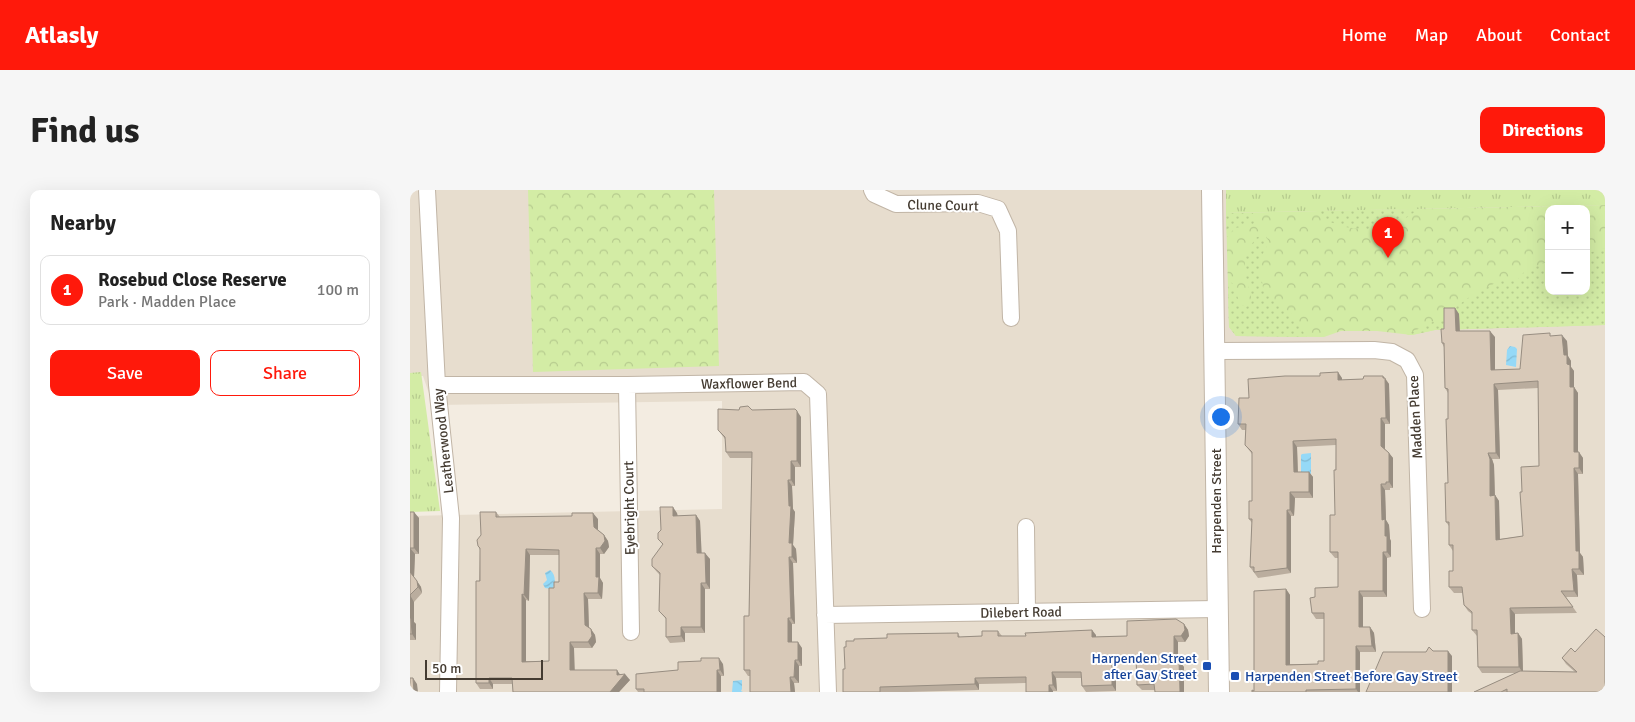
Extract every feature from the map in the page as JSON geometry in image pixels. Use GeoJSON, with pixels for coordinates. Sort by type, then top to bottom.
{"type":"FeatureCollection","features":[{"type":"Feature","properties":{"kind":"street","name":"Leatherwood Way"},"geometry":{"type":"LineString","coordinates":[[427,190],[437,385],[451,518],[448,692]]}},
{"type":"Feature","properties":{"kind":"street","name":"Clune Court"},"geometry":{"type":"LineString","coordinates":[[872,190],[874,194],[896,204],[978,203],[998,209],[1008,231],[1011,318]]}},
{"type":"Feature","properties":{"kind":"street","name":"Harpenden Street"},"geometry":{"type":"LineString","coordinates":[[1212,190],[1219,692]]}},
{"type":"Feature","properties":{"kind":"street","name":"Madden Place"},"geometry":{"type":"LineString","coordinates":[[1215,351],[1374,350],[1392,352],[1408,360],[1415,375],[1422,609]]}},
{"type":"Feature","properties":{"kind":"street","name":"Waxflower Bend"},"geometry":{"type":"LineString","coordinates":[[437,385],[628,385],[804,382],[818,394],[828,692]]}},
{"type":"Feature","properties":{"kind":"street","name":"Eyebright Court"},"geometry":{"type":"LineString","coordinates":[[628,385],[631,632]]}},
{"type":"Feature","properties":{"kind":"street"},"geometry":{"type":"LineString","coordinates":[[1026,527],[1027,612]]}},
{"type":"Feature","properties":{"kind":"street","name":"Dilebert Road"},"geometry":{"type":"LineString","coordinates":[[825,615],[1217,609]]}},
{"type":"Feature","properties":{"kind":"shaded area"},"geometry":{"type":"Polygon","coordinates":[[[410,190],[1605,190],[1605,692],[410,692],[410,516],[722,509],[722,401],[433,405],[423,376],[410,376],[410,190]]]}},
{"type":"Feature","properties":{"kind":"green space"},"geometry":{"type":"Polygon","coordinates":[[[528,190],[714,190],[719,366],[533,372],[528,190]]]}},
{"type":"Feature","properties":{"kind":"green space"},"geometry":{"type":"Polygon","coordinates":[[[1226,190],[1605,190],[1605,205],[1226,213],[1226,190]]]}},
{"type":"Feature","properties":{"kind":"green space"},"geometry":{"type":"Polygon","coordinates":[[[1590,205],[1605,205],[1605,325],[1435,330],[1412,335],[1377,331],[1341,331],[1324,337],[1236,336],[1229,327],[1226,213],[1545,206],[1545,295],[1590,295],[1590,205]]]}},
{"type":"Feature","properties":{"kind":"green space"},"geometry":{"type":"Polygon","coordinates":[[[1419,209],[1393,227],[1367,230],[1345,227],[1327,221],[1319,211],[1419,209]]]}},
{"type":"Feature","properties":{"kind":"green space"},"geometry":{"type":"Polygon","coordinates":[[[1226,213],[1253,213],[1255,220],[1253,225],[1235,228],[1227,237],[1226,213]]]}},
{"type":"Feature","properties":{"kind":"green space"},"geometry":{"type":"Polygon","coordinates":[[[1266,236],[1269,242],[1259,261],[1263,288],[1269,296],[1293,315],[1307,337],[1236,336],[1229,327],[1228,280],[1233,284],[1240,304],[1246,307],[1251,304],[1251,294],[1245,271],[1245,259],[1249,248],[1257,237],[1266,236]]]}},
{"type":"Feature","properties":{"kind":"green space"},"geometry":{"type":"Polygon","coordinates":[[[1605,249],[1605,325],[1435,330],[1406,335],[1439,319],[1471,296],[1499,281],[1517,280],[1525,271],[1545,263],[1545,295],[1590,295],[1590,253],[1605,249]]]}},
{"type":"Feature","properties":{"kind":"green space"},"geometry":{"type":"Polygon","coordinates":[[[421,372],[440,511],[410,512],[410,373],[421,372]]]}},
{"type":"Feature","properties":{"kind":"water"},"geometry":{"type":"Polygon","coordinates":[[[1510,346],[1517,349],[1516,367],[1506,365],[1507,350],[1510,346]]]}},
{"type":"Feature","properties":{"kind":"water"},"geometry":{"type":"Polygon","coordinates":[[[1311,453],[1311,475],[1301,476],[1301,455],[1311,453]]]}},
{"type":"Feature","properties":{"kind":"water"},"geometry":{"type":"Polygon","coordinates":[[[550,570],[555,579],[552,589],[545,588],[543,584],[547,580],[545,573],[550,570]]]}},
{"type":"Feature","properties":{"kind":"water"},"geometry":{"type":"Polygon","coordinates":[[[742,680],[741,691],[743,692],[732,692],[733,681],[742,680]]]}},
{"type":"Feature","properties":{"kind":"building"},"geometry":{"type":"Polygon","coordinates":[[[1444,308],[1455,308],[1456,331],[1490,331],[1491,370],[1520,369],[1523,335],[1550,333],[1550,336],[1562,335],[1564,355],[1567,355],[1567,364],[1570,365],[1570,387],[1574,387],[1574,452],[1579,452],[1579,468],[1574,468],[1576,551],[1579,551],[1579,569],[1572,569],[1574,591],[1561,591],[1573,607],[1510,608],[1511,634],[1518,633],[1519,667],[1478,667],[1477,630],[1472,630],[1472,612],[1464,605],[1462,587],[1449,587],[1449,571],[1453,571],[1453,545],[1449,545],[1449,522],[1446,522],[1445,483],[1448,483],[1446,419],[1448,419],[1448,389],[1445,388],[1444,343],[1442,343],[1441,329],[1444,329],[1444,308]],[[1538,381],[1494,384],[1496,453],[1488,453],[1490,459],[1490,496],[1495,495],[1496,540],[1523,536],[1520,492],[1522,492],[1521,467],[1539,466],[1538,381]]]}},
{"type":"Feature","properties":{"kind":"building"},"geometry":{"type":"Polygon","coordinates":[[[1338,372],[1338,380],[1363,379],[1364,376],[1383,376],[1385,378],[1386,418],[1381,418],[1381,446],[1389,453],[1389,482],[1381,484],[1382,520],[1385,519],[1385,536],[1387,536],[1387,552],[1383,552],[1383,591],[1359,591],[1359,627],[1370,627],[1372,646],[1356,646],[1356,689],[1306,690],[1306,692],[1252,692],[1252,690],[1254,691],[1254,591],[1286,589],[1286,665],[1318,664],[1318,661],[1324,661],[1324,613],[1312,613],[1310,598],[1315,597],[1315,588],[1338,587],[1338,552],[1330,552],[1330,515],[1335,515],[1334,470],[1336,470],[1336,439],[1293,441],[1294,472],[1309,472],[1309,492],[1290,492],[1290,510],[1287,510],[1287,568],[1254,572],[1254,567],[1250,567],[1252,519],[1249,519],[1249,501],[1252,501],[1252,452],[1245,445],[1246,424],[1238,424],[1239,398],[1249,398],[1248,379],[1320,376],[1320,373],[1338,372]]]}},
{"type":"Feature","properties":{"kind":"building"},"geometry":{"type":"Polygon","coordinates":[[[748,406],[752,410],[795,409],[797,411],[797,461],[791,461],[791,480],[788,480],[789,506],[791,506],[789,543],[792,543],[792,557],[789,557],[791,618],[788,618],[788,642],[798,642],[798,660],[795,660],[794,677],[790,677],[791,692],[750,692],[750,670],[744,670],[744,616],[749,616],[752,452],[726,452],[725,437],[718,430],[718,409],[739,410],[740,407],[748,406]]]}},
{"type":"Feature","properties":{"kind":"building"},"geometry":{"type":"Polygon","coordinates":[[[660,507],[673,507],[673,516],[696,515],[697,553],[705,553],[706,583],[701,583],[701,627],[681,627],[681,636],[666,637],[666,618],[659,611],[660,573],[652,566],[652,559],[663,544],[658,539],[658,533],[661,530],[660,507]]]}},
{"type":"Feature","properties":{"kind":"building"},"geometry":{"type":"Polygon","coordinates":[[[410,512],[414,512],[414,548],[410,548],[410,512]]]}},
{"type":"Feature","properties":{"kind":"building"},"geometry":{"type":"Polygon","coordinates":[[[480,512],[496,512],[496,517],[572,516],[572,513],[593,513],[594,527],[604,535],[605,541],[600,548],[596,548],[596,577],[599,577],[598,593],[584,593],[585,625],[591,629],[592,636],[588,642],[570,642],[570,670],[617,670],[617,675],[625,674],[610,692],[513,692],[512,678],[489,678],[489,683],[476,683],[476,581],[480,581],[480,548],[477,540],[481,535],[480,512]],[[526,549],[524,595],[522,594],[522,662],[549,661],[549,588],[554,588],[554,582],[559,582],[559,550],[526,549]]]}},
{"type":"Feature","properties":{"kind":"building"},"geometry":{"type":"Polygon","coordinates":[[[410,572],[417,581],[418,587],[410,595],[410,572]]]}},
{"type":"Feature","properties":{"kind":"building"},"geometry":{"type":"Polygon","coordinates":[[[411,618],[412,634],[410,634],[411,618]]]}},
{"type":"Feature","properties":{"kind":"building"},"geometry":{"type":"Polygon","coordinates":[[[1176,619],[1184,624],[1185,630],[1181,636],[1174,636],[1174,661],[1179,661],[1180,692],[1155,692],[1154,684],[1137,685],[1136,656],[1112,656],[1112,685],[1082,686],[1081,672],[1052,672],[1053,685],[1049,685],[1049,692],[1026,692],[1026,677],[975,678],[975,684],[880,687],[880,692],[843,692],[844,647],[846,647],[846,641],[854,641],[854,639],[887,638],[887,634],[958,633],[958,637],[982,636],[982,631],[998,631],[998,636],[1026,636],[1025,633],[1092,630],[1092,637],[1127,636],[1127,621],[1176,619]]]}},
{"type":"Feature","properties":{"kind":"building"},"geometry":{"type":"Polygon","coordinates":[[[1596,629],[1605,637],[1605,692],[1507,692],[1507,689],[1501,692],[1474,692],[1520,671],[1577,672],[1562,658],[1571,648],[1575,652],[1596,629]]]}},
{"type":"Feature","properties":{"kind":"building"},"geometry":{"type":"Polygon","coordinates":[[[1429,647],[1433,651],[1448,651],[1448,692],[1366,692],[1383,652],[1426,652],[1429,647]]]}},
{"type":"Feature","properties":{"kind":"building"},"geometry":{"type":"Polygon","coordinates":[[[701,658],[719,658],[720,670],[717,670],[717,692],[644,692],[644,689],[636,689],[636,674],[678,670],[678,662],[701,661],[701,658]]]}},
{"type":"Feature","properties":{"kind":"building"},"geometry":{"type":"Polygon","coordinates":[[[410,678],[413,678],[414,692],[410,692],[410,678]]]}},
{"type":"Feature","properties":{"kind":"place","name":"Rosebud Close Reserve"},"geometry":{"type":"Point","coordinates":[1388,258]}},
{"type":"Feature","properties":{"kind":"place","name":"Harpenden Street after Gay Street"},"geometry":{"type":"Point","coordinates":[1207,666]}},
{"type":"Feature","properties":{"kind":"place","name":"Harpenden Street Before Gay Street"},"geometry":{"type":"Point","coordinates":[1235,676]}}]}
